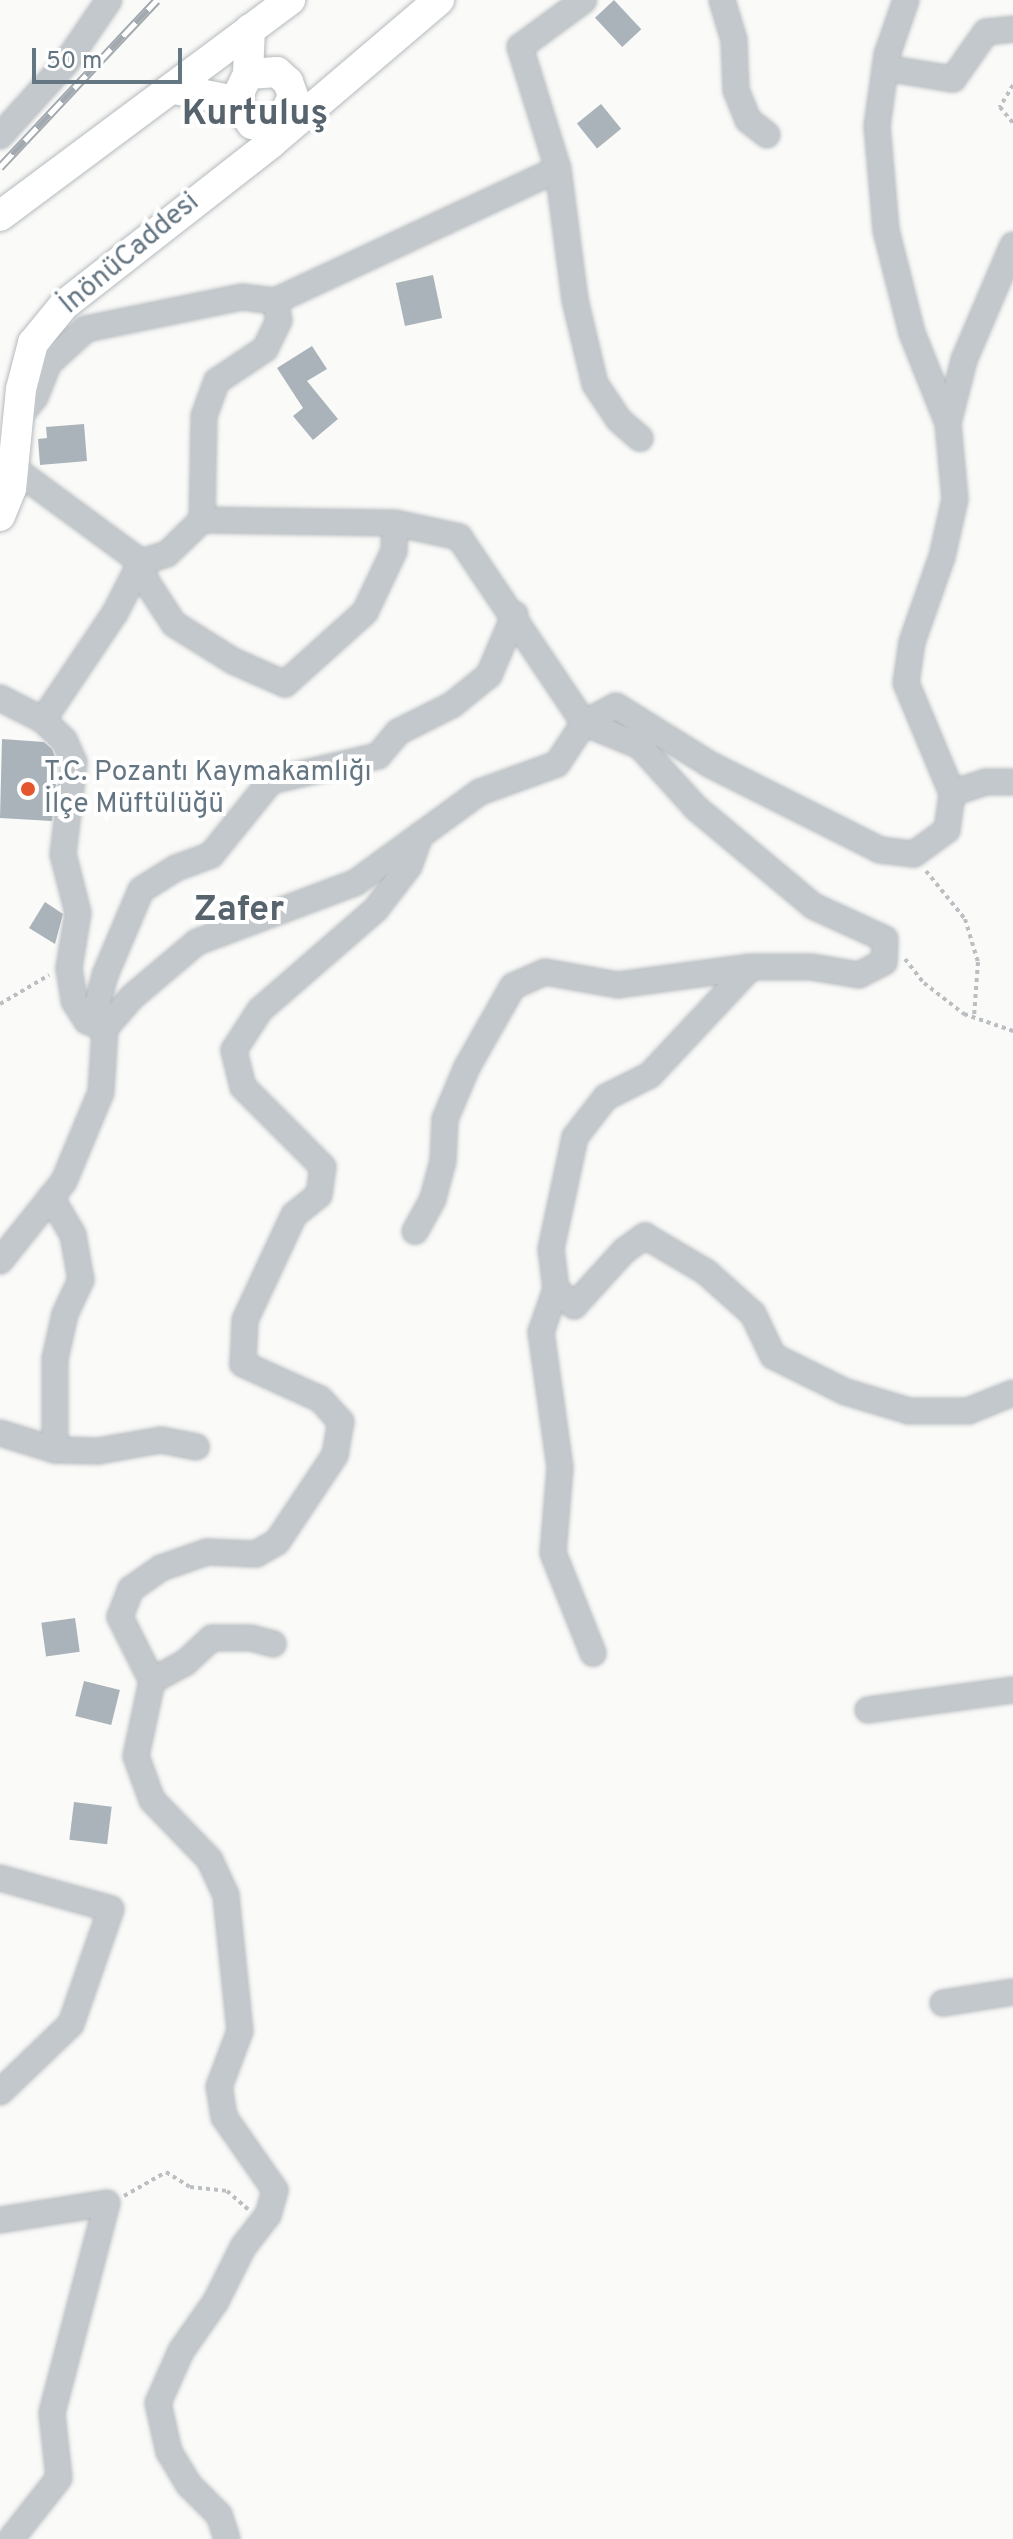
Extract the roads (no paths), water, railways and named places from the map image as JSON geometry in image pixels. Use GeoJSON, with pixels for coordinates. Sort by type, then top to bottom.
{"type":"FeatureCollection","features":[{"type":"Feature","properties":{"kind":"main road"},"geometry":{"type":"LineString","coordinates":[[0,216],[175,89],[290,0]]}},
{"type":"Feature","properties":{"kind":"main road","name":"İnönüCaddesi"},"geometry":{"type":"LineString","coordinates":[[0,516],[13,468],[18,418],[33,343],[64,305],[439,0]]}},
{"type":"Feature","properties":{"kind":"main road"},"geometry":{"type":"LineString","coordinates":[[238,165],[250,29]]}},
{"type":"Feature","properties":{"kind":"main road"},"geometry":{"type":"LineString","coordinates":[[175,89],[281,122],[293,96],[288,82],[277,72],[248,74]]}},
{"type":"Feature","properties":{"kind":"main road"},"geometry":{"type":"LineString","coordinates":[[293,96],[331,90]]}},
{"type":"Feature","properties":{"kind":"street"},"geometry":{"type":"LineString","coordinates":[[0,136],[66,63],[109,0]]}},
{"type":"Feature","properties":{"kind":"street"},"geometry":{"type":"LineString","coordinates":[[584,0],[520,47],[558,169],[575,300],[595,384],[619,420],[640,438]]}},
{"type":"Feature","properties":{"kind":"street"},"geometry":{"type":"LineString","coordinates":[[722,0],[734,40],[736,90],[748,120],[767,135]]}},
{"type":"Feature","properties":{"kind":"street"},"geometry":{"type":"LineString","coordinates":[[105,1028],[132,997],[197,942],[355,883],[480,792],[557,764],[584,723],[616,706],[709,764],[880,850],[914,854],[947,830],[952,793],[906,683],[912,642],[942,557],[955,499],[948,423],[912,333],[886,230],[877,126],[885,68],[906,0]]}},
{"type":"Feature","properties":{"kind":"street"},"geometry":{"type":"LineString","coordinates":[[885,68],[953,79],[986,32],[1013,29]]}},
{"type":"Feature","properties":{"kind":"street"},"geometry":{"type":"LineString","coordinates":[[18,418],[35,397],[48,364],[86,329],[242,297],[275,301],[558,169]]}},
{"type":"Feature","properties":{"kind":"street"},"geometry":{"type":"LineString","coordinates":[[948,423],[964,360],[1013,245]]}},
{"type":"Feature","properties":{"kind":"street"},"geometry":{"type":"LineString","coordinates":[[43,720],[115,613],[141,562],[167,554],[202,520],[204,416],[217,381],[265,349],[279,320],[275,301]]}},
{"type":"Feature","properties":{"kind":"street"},"geometry":{"type":"LineString","coordinates":[[13,468],[141,562],[146,581],[174,624],[233,661],[285,684],[365,612],[394,551],[395,523]]}},
{"type":"Feature","properties":{"kind":"street"},"geometry":{"type":"LineString","coordinates":[[202,520],[395,523],[459,537],[515,614],[584,723],[640,746],[696,808],[813,906],[885,939],[884,962],[859,975],[811,967],[751,967],[618,985],[545,972],[513,986],[451,1106],[433,1199],[415,1231]]}},
{"type":"Feature","properties":{"kind":"street"},"geometry":{"type":"LineString","coordinates":[[0,1261],[64,1181],[101,1092],[105,1028],[97,1005],[105,975],[141,890],[176,868],[211,855],[271,781],[378,756],[398,732],[452,705],[489,675],[515,614]]}},
{"type":"Feature","properties":{"kind":"street"},"geometry":{"type":"LineString","coordinates":[[0,698],[43,720],[64,740],[74,762],[63,854],[78,913],[69,968],[74,1001],[87,1021],[105,1028]]}},
{"type":"Feature","properties":{"kind":"street"},"geometry":{"type":"LineString","coordinates":[[952,793],[986,782],[1013,782]]}},
{"type":"Feature","properties":{"kind":"street"},"geometry":{"type":"LineString","coordinates":[[227,2539],[219,2515],[189,2485],[169,2452],[158,2403],[181,2351],[216,2301],[248,2240],[268,2215],[275,2190],[224,2117],[219,2087],[240,2031],[226,1895],[210,1860],[152,1800],[136,1756],[152,1681],[120,1617],[131,1589],[161,1568],[207,1552],[256,1554],[277,1542],[335,1455],[341,1422],[320,1399],[243,1364],[245,1320],[294,1215],[319,1195],[323,1167],[243,1087],[234,1050],[260,1010],[376,909],[409,866],[420,835]]}},
{"type":"Feature","properties":{"kind":"street"},"geometry":{"type":"LineString","coordinates":[[593,1653],[553,1553],[560,1468],[541,1332],[556,1289],[551,1249],[575,1137],[606,1097],[650,1075],[751,967]]}},
{"type":"Feature","properties":{"kind":"street"},"geometry":{"type":"LineString","coordinates":[[51,1197],[73,1235],[81,1280],[65,1314],[55,1359],[55,1450]]}},
{"type":"Feature","properties":{"kind":"street"},"geometry":{"type":"LineString","coordinates":[[556,1289],[574,1306],[624,1251],[645,1236],[706,1272],[753,1314],[773,1356],[846,1392],[909,1411],[968,1411],[1013,1393]]}},
{"type":"Feature","properties":{"kind":"street"},"geometry":{"type":"LineString","coordinates":[[0,1433],[55,1450],[98,1451],[161,1440],[196,1447]]}},
{"type":"Feature","properties":{"kind":"street"},"geometry":{"type":"LineString","coordinates":[[152,1681],[185,1663],[212,1638],[251,1638],[273,1644]]}},
{"type":"Feature","properties":{"kind":"street"},"geometry":{"type":"LineString","coordinates":[[868,1710],[1013,1690]]}},
{"type":"Feature","properties":{"kind":"street"},"geometry":{"type":"LineString","coordinates":[[0,1878],[111,1909],[71,2024],[0,2092]]}},
{"type":"Feature","properties":{"kind":"street"},"geometry":{"type":"LineString","coordinates":[[943,2003],[1013,1992]]}},
{"type":"Feature","properties":{"kind":"street"},"geometry":{"type":"LineString","coordinates":[[0,2220],[107,2203],[52,2413],[59,2478],[11,2539]]}},
{"type":"Feature","properties":{"kind":"railway"},"geometry":{"type":"LineString","coordinates":[[0,167],[157,0]]}},
{"type":"Feature","properties":{"kind":"place","name":"T.C. Pozantı Kaymakamlığı İlçe Müftülüğü"},"geometry":{"type":"Point","coordinates":[28,789]}},
{"type":"Feature","properties":{"kind":"district","name":"Kurtuluş"},"geometry":{"type":"Point","coordinates":[255,116]}},
{"type":"Feature","properties":{"kind":"district","name":"Zafer"},"geometry":{"type":"Point","coordinates":[239,912]}}]}
